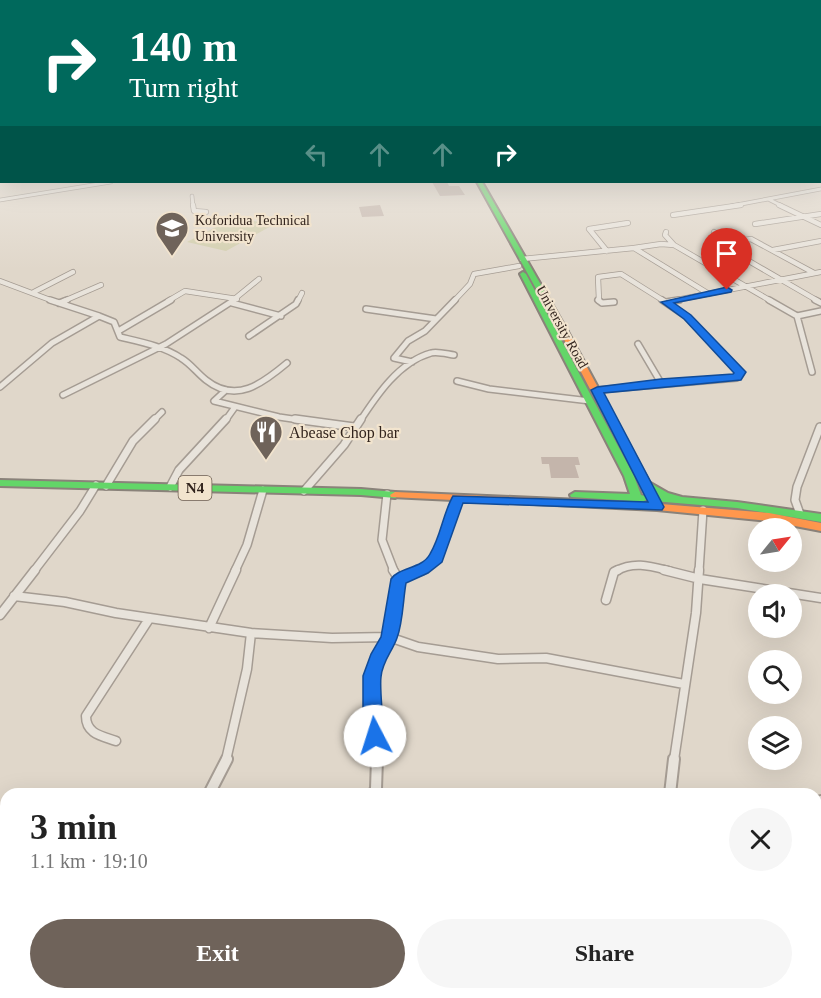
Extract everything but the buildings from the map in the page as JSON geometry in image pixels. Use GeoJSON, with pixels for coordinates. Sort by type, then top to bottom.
{"type":"FeatureCollection","features":[{"type":"Feature","properties":{"kind":"main road","name":"University Road"},"geometry":{"type":"LineString","coordinates":[[472,183],[597,390],[655,503]]}},
{"type":"Feature","properties":{"kind":"main road","name":"University Road"},"geometry":{"type":"LineString","coordinates":[[480,183],[629,476],[639,502]]}},
{"type":"Feature","properties":{"kind":"main road"},"geometry":{"type":"LineString","coordinates":[[618,496],[628,490],[629,476]]}},
{"type":"Feature","properties":{"kind":"main road"},"geometry":{"type":"LineString","coordinates":[[645,482],[664,495],[678,499],[821,518]]}},
{"type":"Feature","properties":{"kind":"main road","name":"N4"},"geometry":{"type":"LineString","coordinates":[[0,483],[304,491],[458,499],[655,503]]}},
{"type":"Feature","properties":{"kind":"main road","name":"N4"},"geometry":{"type":"LineString","coordinates":[[389,494],[418,492],[618,496],[639,502]]}},
{"type":"Feature","properties":{"kind":"main road"},"geometry":{"type":"LineString","coordinates":[[655,503],[678,499]]}},
{"type":"Feature","properties":{"kind":"main road"},"geometry":{"type":"LineString","coordinates":[[655,503],[769,517],[821,527]]}},
{"type":"Feature","properties":{"kind":"street"},"geometry":{"type":"LineString","coordinates":[[0,200],[99,183]]}},
{"type":"Feature","properties":{"kind":"street"},"geometry":{"type":"LineString","coordinates":[[673,215],[770,200],[821,189]]}},
{"type":"Feature","properties":{"kind":"street"},"geometry":{"type":"LineString","coordinates":[[192,196],[194,211],[206,212]]}},
{"type":"Feature","properties":{"kind":"street"},"geometry":{"type":"LineString","coordinates":[[770,200],[821,225]]}},
{"type":"Feature","properties":{"kind":"street"},"geometry":{"type":"LineString","coordinates":[[755,224],[821,214]]}},
{"type":"Feature","properties":{"kind":"street"},"geometry":{"type":"LineString","coordinates":[[607,251],[589,229],[628,223]]}},
{"type":"Feature","properties":{"kind":"street"},"geometry":{"type":"LineString","coordinates":[[666,232],[674,245],[797,316],[800,320],[802,341],[812,372]]}},
{"type":"Feature","properties":{"kind":"street"},"geometry":{"type":"LineString","coordinates":[[714,232],[730,242]]}},
{"type":"Feature","properties":{"kind":"street"},"geometry":{"type":"LineString","coordinates":[[814,273],[751,239],[730,242],[722,247],[821,303]]}},
{"type":"Feature","properties":{"kind":"street"},"geometry":{"type":"LineString","coordinates":[[773,250],[821,241]]}},
{"type":"Feature","properties":{"kind":"street"},"geometry":{"type":"LineString","coordinates":[[412,362],[394,358],[408,341],[425,331],[470,284],[476,273],[520,262],[661,244],[674,245]]}},
{"type":"Feature","properties":{"kind":"street"},"geometry":{"type":"LineString","coordinates":[[634,248],[709,294]]}},
{"type":"Feature","properties":{"kind":"street"},"geometry":{"type":"LineString","coordinates":[[34,292],[73,272]]}},
{"type":"Feature","properties":{"kind":"street"},"geometry":{"type":"LineString","coordinates":[[666,302],[821,272]]}},
{"type":"Feature","properties":{"kind":"street"},"geometry":{"type":"LineString","coordinates":[[597,390],[661,382],[737,378],[740,372],[687,317],[666,302],[621,274],[598,277],[598,300],[602,303],[614,302]]}},
{"type":"Feature","properties":{"kind":"street"},"geometry":{"type":"LineString","coordinates":[[63,395],[161,349],[234,301],[259,279]]}},
{"type":"Feature","properties":{"kind":"street"},"geometry":{"type":"LineString","coordinates":[[0,281],[59,303],[99,316],[106,316],[120,330],[120,337],[179,356],[208,381],[226,390],[242,393],[252,390],[287,363]]}},
{"type":"Feature","properties":{"kind":"street"},"geometry":{"type":"LineString","coordinates":[[59,303],[101,285]]}},
{"type":"Feature","properties":{"kind":"street"},"geometry":{"type":"LineString","coordinates":[[120,330],[185,291],[234,301],[281,316]]}},
{"type":"Feature","properties":{"kind":"street"},"geometry":{"type":"LineString","coordinates":[[249,336],[300,301],[302,292]]}},
{"type":"Feature","properties":{"kind":"street"},"geometry":{"type":"LineString","coordinates":[[366,309],[436,319]]}},
{"type":"Feature","properties":{"kind":"street"},"geometry":{"type":"LineString","coordinates":[[797,316],[821,311]]}},
{"type":"Feature","properties":{"kind":"street"},"geometry":{"type":"LineString","coordinates":[[0,387],[52,343],[99,316]]}},
{"type":"Feature","properties":{"kind":"street"},"geometry":{"type":"LineString","coordinates":[[638,344],[661,382]]}},
{"type":"Feature","properties":{"kind":"street"},"geometry":{"type":"LineString","coordinates":[[304,491],[344,445],[377,395],[406,366],[432,352],[454,355]]}},
{"type":"Feature","properties":{"kind":"street"},"geometry":{"type":"LineString","coordinates":[[457,381],[483,389],[590,401]]}},
{"type":"Feature","properties":{"kind":"street"},"geometry":{"type":"LineString","coordinates":[[226,390],[214,401],[235,408],[316,423],[354,427]]}},
{"type":"Feature","properties":{"kind":"street"},"geometry":{"type":"LineString","coordinates":[[170,487],[179,470],[235,408]]}},
{"type":"Feature","properties":{"kind":"street"},"geometry":{"type":"LineString","coordinates":[[0,615],[101,486],[133,441],[162,412]]}},
{"type":"Feature","properties":{"kind":"street"},"geometry":{"type":"LineString","coordinates":[[800,514],[795,500],[797,487],[820,427]]}},
{"type":"Feature","properties":{"kind":"street"},"geometry":{"type":"LineString","coordinates":[[209,628],[246,545],[262,490]]}},
{"type":"Feature","properties":{"kind":"street"},"geometry":{"type":"LineString","coordinates":[[374,788],[377,755],[372,718],[372,676],[379,654],[389,637],[399,579],[389,562],[382,540],[389,494]]}},
{"type":"Feature","properties":{"kind":"street"},"geometry":{"type":"LineString","coordinates":[[399,579],[423,570],[436,558],[458,499]]}},
{"type":"Feature","properties":{"kind":"street"},"geometry":{"type":"LineString","coordinates":[[671,788],[700,579],[703,510]]}},
{"type":"Feature","properties":{"kind":"street"},"geometry":{"type":"LineString","coordinates":[[606,600],[615,572],[632,564],[642,564],[700,579],[821,598]]}},
{"type":"Feature","properties":{"kind":"street"},"geometry":{"type":"LineString","coordinates":[[14,596],[65,602],[149,619],[251,633],[332,638],[389,637],[429,649],[498,659],[546,658],[684,684]]}},
{"type":"Feature","properties":{"kind":"street"},"geometry":{"type":"LineString","coordinates":[[117,741],[88,730],[85,724],[86,716],[149,619]]}},
{"type":"Feature","properties":{"kind":"street"},"geometry":{"type":"LineString","coordinates":[[211,788],[228,756],[247,669],[251,633]]}},
{"type":"Feature","properties":{"kind":"shaded area"},"geometry":{"type":"Polygon","coordinates":[[[235,217],[273,225],[226,251],[187,242],[235,217]]]}},
{"type":"Feature","properties":{"kind":"traffic: fast"},"geometry":{"type":"LineString","coordinates":[[480,183],[564,332]]}},
{"type":"Feature","properties":{"kind":"traffic: fast"},"geometry":{"type":"LineString","coordinates":[[523,274],[629,476],[640,506]]}},
{"type":"Feature","properties":{"kind":"traffic: fast"},"geometry":{"type":"LineString","coordinates":[[0,483],[361,492],[395,495]]}},
{"type":"Feature","properties":{"kind":"traffic: fast"},"geometry":{"type":"LineString","coordinates":[[647,484],[664,495],[678,499]]}},
{"type":"Feature","properties":{"kind":"traffic: fast"},"geometry":{"type":"LineString","coordinates":[[575,495],[644,498]]}},
{"type":"Feature","properties":{"kind":"traffic: fast"},"geometry":{"type":"LineString","coordinates":[[653,498],[737,505],[821,518]]}},
{"type":"Feature","properties":{"kind":"traffic: slow"},"geometry":{"type":"LineString","coordinates":[[395,495],[657,507],[564,332]]}},
{"type":"Feature","properties":{"kind":"traffic: slow"},"geometry":{"type":"LineString","coordinates":[[657,507],[769,517],[821,527]]}},
{"type":"Feature","properties":{"kind":"place","name":"Koforidua Technical University"},"geometry":{"type":"Point","coordinates":[172,257]}},
{"type":"Feature","properties":{"kind":"place","name":"Abease Chop bar"},"geometry":{"type":"Point","coordinates":[266,461]}},
{"type":"Feature","properties":{"kind":"route"},"geometry":{"type":"LineString","coordinates":[[375,736],[372,718],[372,676],[379,654],[389,637],[399,579],[431,565],[446,535],[458,499],[657,507],[597,390],[661,382],[737,378],[740,372],[687,317],[666,302],[727,290]]}}]}
